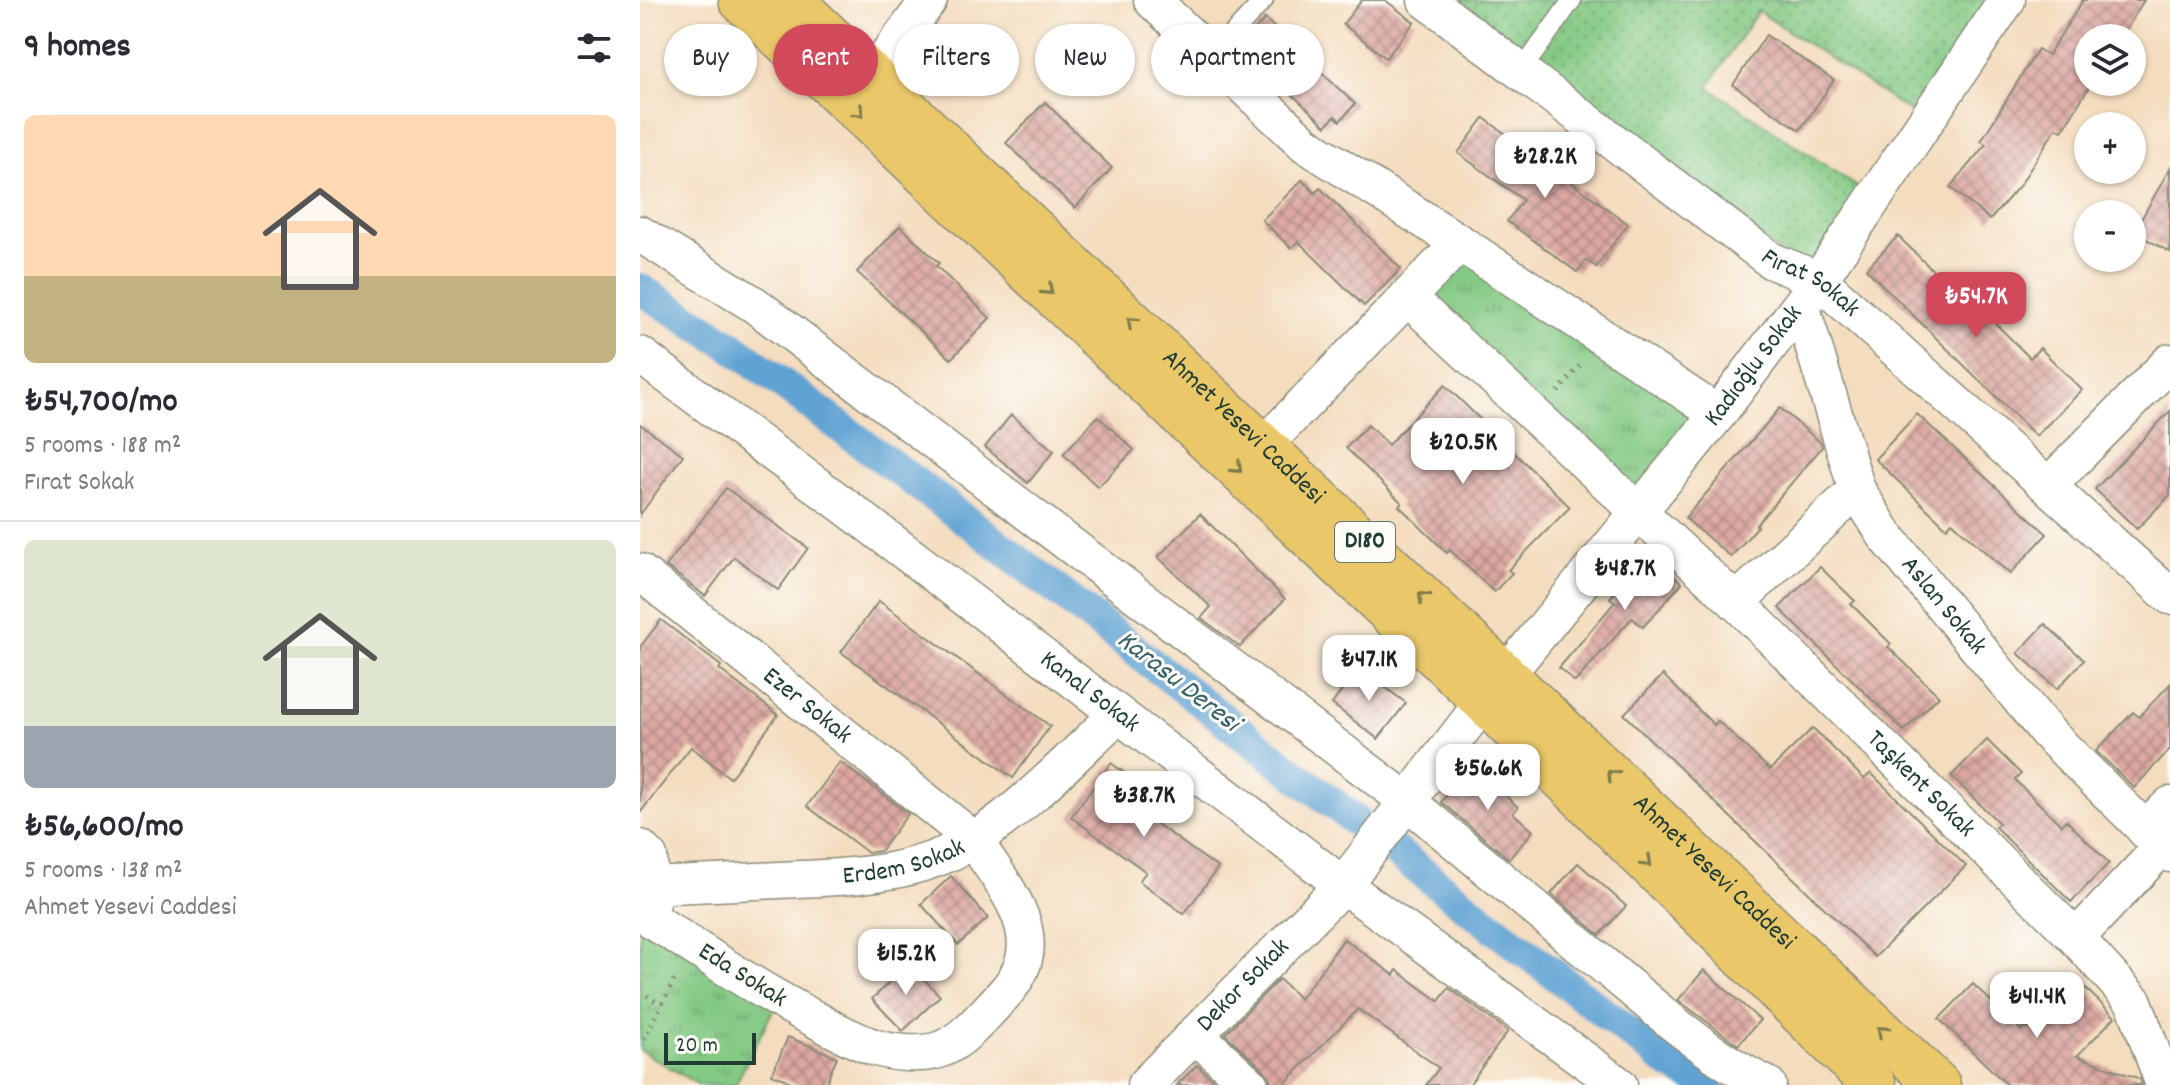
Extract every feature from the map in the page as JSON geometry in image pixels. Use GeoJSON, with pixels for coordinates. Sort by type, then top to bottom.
{"type":"FeatureCollection","features":[{"type":"Feature","properties":{"kind":"highway","name":"Ahmet Yesevi Caddesi"},"geometry":{"type":"LineString","coordinates":[[741,0],[1495,688],[1938,1085]]}},
{"type":"Feature","properties":{"kind":"highway","name":"Ahmet Yesevi Caddesi"},"geometry":{"type":"LineString","coordinates":[[791,0],[816,24]]}},
{"type":"Feature","properties":{"kind":"highway","name":"Ahmet Yesevi Caddesi"},"geometry":{"type":"LineString","coordinates":[[878,83],[1263,446],[1874,1085]]}},
{"type":"Feature","properties":{"kind":"street"},"geometry":{"type":"LineString","coordinates":[[878,69],[929,0]]}},
{"type":"Feature","properties":{"kind":"street"},"geometry":{"type":"LineString","coordinates":[[1152,0],[1178,24]]}},
{"type":"Feature","properties":{"kind":"street","name":"Fırat Sokak"},"geometry":{"type":"LineString","coordinates":[[1426,0],[1772,261],[2048,486],[2170,596]]}},
{"type":"Feature","properties":{"kind":"street","name":"Kadıoğlu Sokak"},"geometry":{"type":"LineString","coordinates":[[1407,801],[1718,414],[1810,292],[2007,0]]}},
{"type":"Feature","properties":{"kind":"street"},"geometry":{"type":"LineString","coordinates":[[1254,96],[1305,144],[1718,414]]}},
{"type":"Feature","properties":{"kind":"street"},"geometry":{"type":"LineString","coordinates":[[640,234],[755,305],[1407,801],[1673,1023],[1715,1055],[1768,1085]]}},
{"type":"Feature","properties":{"kind":"street"},"geometry":{"type":"LineString","coordinates":[[1263,446],[1460,243]]}},
{"type":"Feature","properties":{"kind":"street","name":"Aslan Sokak"},"geometry":{"type":"LineString","coordinates":[[1810,292],[1857,490],[1885,535],[2048,733],[2162,834]]}},
{"type":"Feature","properties":{"kind":"street","name":"Taşkent Sokak"},"geometry":{"type":"LineString","coordinates":[[1407,297],[1736,602],[2076,938],[2134,1002],[2164,1085]]}},
{"type":"Feature","properties":{"kind":"street","name":"Kanal Sokak"},"geometry":{"type":"LineString","coordinates":[[640,355],[850,510],[1343,885],[1619,1085]]}},
{"type":"Feature","properties":{"kind":"street"},"geometry":{"type":"LineString","coordinates":[[2048,486],[2170,362]]}},
{"type":"Feature","properties":{"kind":"street"},"geometry":{"type":"LineString","coordinates":[[1736,602],[1857,490]]}},
{"type":"Feature","properties":{"kind":"street","name":"Ezer Sokak"},"geometry":{"type":"LineString","coordinates":[[640,572],[974,840]]}},
{"type":"Feature","properties":{"kind":"street","name":"Erdem Sokak"},"geometry":{"type":"LineString","coordinates":[[645,887],[847,877],[899,870],[931,861],[974,840],[1023,802],[1118,714]]}},
{"type":"Feature","properties":{"kind":"street","name":"Dekor Sokak"},"geometry":{"type":"LineString","coordinates":[[1145,1085],[1343,885],[1407,801]]}},
{"type":"Feature","properties":{"kind":"street"},"geometry":{"type":"LineString","coordinates":[[2076,938],[2162,834]]}},
{"type":"Feature","properties":{"kind":"street","name":"Eda Sokak"},"geometry":{"type":"LineString","coordinates":[[645,887],[652,920],[778,1000],[847,1037],[876,1048],[896,1052],[939,1050],[960,1038],[1011,986],[1023,966],[1028,943],[1012,900],[974,840]]}},
{"type":"Feature","properties":{"kind":"street"},"geometry":{"type":"LineString","coordinates":[[640,848],[649,857],[645,887]]}},
{"type":"Feature","properties":{"kind":"street"},"geometry":{"type":"LineString","coordinates":[[1195,1034],[1250,1085]]}},
{"type":"Feature","properties":{"kind":"lane"},"geometry":{"type":"LineString","coordinates":[[1242,24],[1264,0]]}},
{"type":"Feature","properties":{"kind":"lane"},"geometry":{"type":"LineString","coordinates":[[1520,73],[1572,0]]}},
{"type":"Feature","properties":{"kind":"path"},"geometry":{"type":"LineString","coordinates":[[1537,417],[1603,338]]}},
{"type":"Feature","properties":{"kind":"path"},"geometry":{"type":"LineString","coordinates":[[644,1039],[692,946]]}},
{"type":"Feature","properties":{"kind":"path"},"geometry":{"type":"LineString","coordinates":[[640,991],[661,1005]]}},
{"type":"Feature","properties":{"kind":"green space"},"geometry":{"type":"Polygon","coordinates":[[[1426,0],[2007,0],[1924,121],[1758,11],[1708,87],[1874,198],[1819,280],[1426,0]]]}},
{"type":"Feature","properties":{"kind":"green space"},"geometry":{"type":"Polygon","coordinates":[[[1460,243],[1718,414],[1639,511],[1407,297],[1460,243]]]}},
{"type":"Feature","properties":{"kind":"green space"},"geometry":{"type":"Polygon","coordinates":[[[640,888],[652,920],[778,1000],[735,1085],[699,1085],[640,1050],[640,888]]]}},
{"type":"Feature","properties":{"kind":"building"},"geometry":{"type":"Polygon","coordinates":[[[1362,0],[1385,0],[1414,22],[1386,58],[1343,24],[1362,0]]]}},
{"type":"Feature","properties":{"kind":"building"},"geometry":{"type":"Polygon","coordinates":[[[2083,0],[2144,0],[2129,24],[2074,24],[2074,96],[2083,96],[2062,131],[2056,128],[2020,185],[1990,220],[1950,187],[1986,144],[1981,141],[2038,49],[2048,55],[2083,0]]]}},
{"type":"Feature","properties":{"kind":"building"},"geometry":{"type":"Polygon","coordinates":[[[1766,35],[1834,80],[1800,130],[1733,85],[1766,35]]]}},
{"type":"Feature","properties":{"kind":"building"},"geometry":{"type":"Polygon","coordinates":[[[1324,75],[1355,104],[1340,121],[1335,116],[1326,126],[1294,96],[1324,96],[1324,75]]]}},
{"type":"Feature","properties":{"kind":"building"},"geometry":{"type":"Polygon","coordinates":[[[1045,102],[1112,168],[1075,208],[1006,143],[1045,102]]]}},
{"type":"Feature","properties":{"kind":"building"},"geometry":{"type":"Polygon","coordinates":[[[1484,118],[1628,224],[1596,267],[1586,260],[1577,272],[1507,221],[1523,200],[1458,153],[1484,118]]]}},
{"type":"Feature","properties":{"kind":"building"},"geometry":{"type":"Polygon","coordinates":[[[2170,168],[2170,252],[2146,239],[2146,211],[2170,168]]]}},
{"type":"Feature","properties":{"kind":"building"},"geometry":{"type":"Polygon","coordinates":[[[1302,180],[1315,193],[1320,188],[1401,269],[1364,306],[1298,241],[1291,248],[1262,220],[1302,180]]]}},
{"type":"Feature","properties":{"kind":"building"},"geometry":{"type":"Polygon","coordinates":[[[900,226],[990,318],[951,359],[857,272],[900,226]]]}},
{"type":"Feature","properties":{"kind":"building"},"geometry":{"type":"Polygon","coordinates":[[[1898,236],[1974,311],[1978,306],[2030,358],[2040,348],[2082,390],[2036,436],[1866,269],[1898,236]]]}},
{"type":"Feature","properties":{"kind":"building"},"geometry":{"type":"Polygon","coordinates":[[[1445,385],[1570,507],[1508,570],[1512,573],[1494,592],[1450,550],[1447,553],[1346,448],[1368,425],[1388,445],[1445,385]]]}},
{"type":"Feature","properties":{"kind":"building"},"geometry":{"type":"Polygon","coordinates":[[[1780,408],[1822,447],[1731,557],[1685,518],[1780,408]]]}},
{"type":"Feature","properties":{"kind":"building"},"geometry":{"type":"Polygon","coordinates":[[[2170,411],[2170,495],[2137,529],[2095,489],[2170,411]]]}},
{"type":"Feature","properties":{"kind":"building"},"geometry":{"type":"Polygon","coordinates":[[[1917,414],[2047,534],[2010,574],[1952,522],[1947,528],[1875,459],[1917,414]]]}},
{"type":"Feature","properties":{"kind":"building"},"geometry":{"type":"Polygon","coordinates":[[[1011,415],[1054,451],[1028,483],[985,447],[1011,415]]]}},
{"type":"Feature","properties":{"kind":"building"},"geometry":{"type":"Polygon","coordinates":[[[1098,416],[1134,450],[1098,487],[1063,454],[1098,416]]]}},
{"type":"Feature","properties":{"kind":"building"},"geometry":{"type":"Polygon","coordinates":[[[640,424],[683,455],[640,515],[640,424]]]}},
{"type":"Feature","properties":{"kind":"building"},"geometry":{"type":"Polygon","coordinates":[[[726,488],[808,548],[778,590],[734,557],[705,596],[666,566],[726,488]]]}},
{"type":"Feature","properties":{"kind":"building"},"geometry":{"type":"Polygon","coordinates":[[[1200,514],[1285,599],[1240,647],[1201,618],[1211,607],[1158,557],[1200,514]]]}},
{"type":"Feature","properties":{"kind":"building"},"geometry":{"type":"Polygon","coordinates":[[[1649,554],[1682,583],[1643,627],[1632,618],[1575,682],[1559,668],[1615,602],[1610,598],[1649,554]]]}},
{"type":"Feature","properties":{"kind":"building"},"geometry":{"type":"Polygon","coordinates":[[[1820,567],[1855,601],[1851,604],[1891,644],[1888,647],[1939,696],[1904,731],[1779,608],[1820,567]]]}},
{"type":"Feature","properties":{"kind":"building"},"geometry":{"type":"Polygon","coordinates":[[[879,601],[1050,726],[1013,778],[841,652],[879,601]]]}},
{"type":"Feature","properties":{"kind":"building"},"geometry":{"type":"Polygon","coordinates":[[[661,620],[778,715],[730,778],[691,747],[640,813],[640,647],[661,620]]]}},
{"type":"Feature","properties":{"kind":"building"},"geometry":{"type":"Polygon","coordinates":[[[2045,624],[2084,660],[2057,689],[2018,653],[2045,624]]]}},
{"type":"Feature","properties":{"kind":"building"},"geometry":{"type":"Polygon","coordinates":[[[1359,668],[1406,703],[1378,739],[1332,704],[1359,668]]]}},
{"type":"Feature","properties":{"kind":"building"},"geometry":{"type":"Polygon","coordinates":[[[1663,675],[1714,725],[1718,721],[1770,770],[1813,728],[1864,779],[1871,773],[1966,866],[1875,957],[1624,714],[1663,675]]]}},
{"type":"Feature","properties":{"kind":"building"},"geometry":{"type":"Polygon","coordinates":[[[2170,684],[2170,749],[2134,788],[2096,751],[2133,712],[2139,717],[2170,684]]]}},
{"type":"Feature","properties":{"kind":"building"},"geometry":{"type":"Polygon","coordinates":[[[1987,740],[2021,774],[2015,780],[2061,825],[2066,820],[2109,863],[2071,902],[1995,827],[1999,823],[1951,776],[1987,740]]]}},
{"type":"Feature","properties":{"kind":"building"},"geometry":{"type":"Polygon","coordinates":[[[840,762],[908,814],[880,851],[868,853],[807,806],[840,762]]]}},
{"type":"Feature","properties":{"kind":"building"},"geometry":{"type":"Polygon","coordinates":[[[1111,763],[1156,796],[1143,814],[1218,868],[1184,914],[1139,881],[1146,872],[1071,817],[1111,763]]]}},
{"type":"Feature","properties":{"kind":"building"},"geometry":{"type":"Polygon","coordinates":[[[1472,766],[1518,807],[1513,813],[1533,831],[1509,859],[1441,802],[1472,766]]]}},
{"type":"Feature","properties":{"kind":"building"},"geometry":{"type":"Polygon","coordinates":[[[1578,863],[1626,906],[1600,935],[1551,894],[1578,863]]]}},
{"type":"Feature","properties":{"kind":"building"},"geometry":{"type":"Polygon","coordinates":[[[951,876],[988,918],[958,945],[921,904],[951,876]]]}},
{"type":"Feature","properties":{"kind":"building"},"geometry":{"type":"Polygon","coordinates":[[[1344,939],[1394,975],[1397,970],[1439,1001],[1449,988],[1508,1031],[1469,1085],[1426,1085],[1439,1068],[1358,1009],[1283,1085],[1270,1085],[1270,1078],[1264,1070],[1225,1034],[1279,979],[1300,999],[1344,939]]]}},
{"type":"Feature","properties":{"kind":"building"},"geometry":{"type":"Polygon","coordinates":[[[909,963],[940,996],[903,1031],[872,999],[909,963]]]}},
{"type":"Feature","properties":{"kind":"building"},"geometry":{"type":"Polygon","coordinates":[[[1704,970],[1760,1020],[1738,1045],[1678,1000],[1704,970]]]}},
{"type":"Feature","properties":{"kind":"building"},"geometry":{"type":"Polygon","coordinates":[[[2076,979],[2115,1017],[2077,1056],[2140,1079],[2142,1085],[2007,1085],[1939,1019],[1973,984],[2021,1030],[2025,1026],[2027,1028],[2076,979]]]}},
{"type":"Feature","properties":{"kind":"building"},"geometry":{"type":"Polygon","coordinates":[[[788,1037],[837,1057],[825,1085],[798,1085],[772,1074],[788,1037]]]}},
{"type":"Feature","properties":{"kind":"building"},"geometry":{"type":"Polygon","coordinates":[[[1197,1065],[1219,1085],[1177,1085],[1197,1065]]]}},
{"type":"Feature","properties":{"kind":"waterway","name":"Karasu Deresi"},"geometry":{"type":"LineString","coordinates":[[640,289],[730,345],[971,524],[1669,1063],[1708,1085]]}}]}
